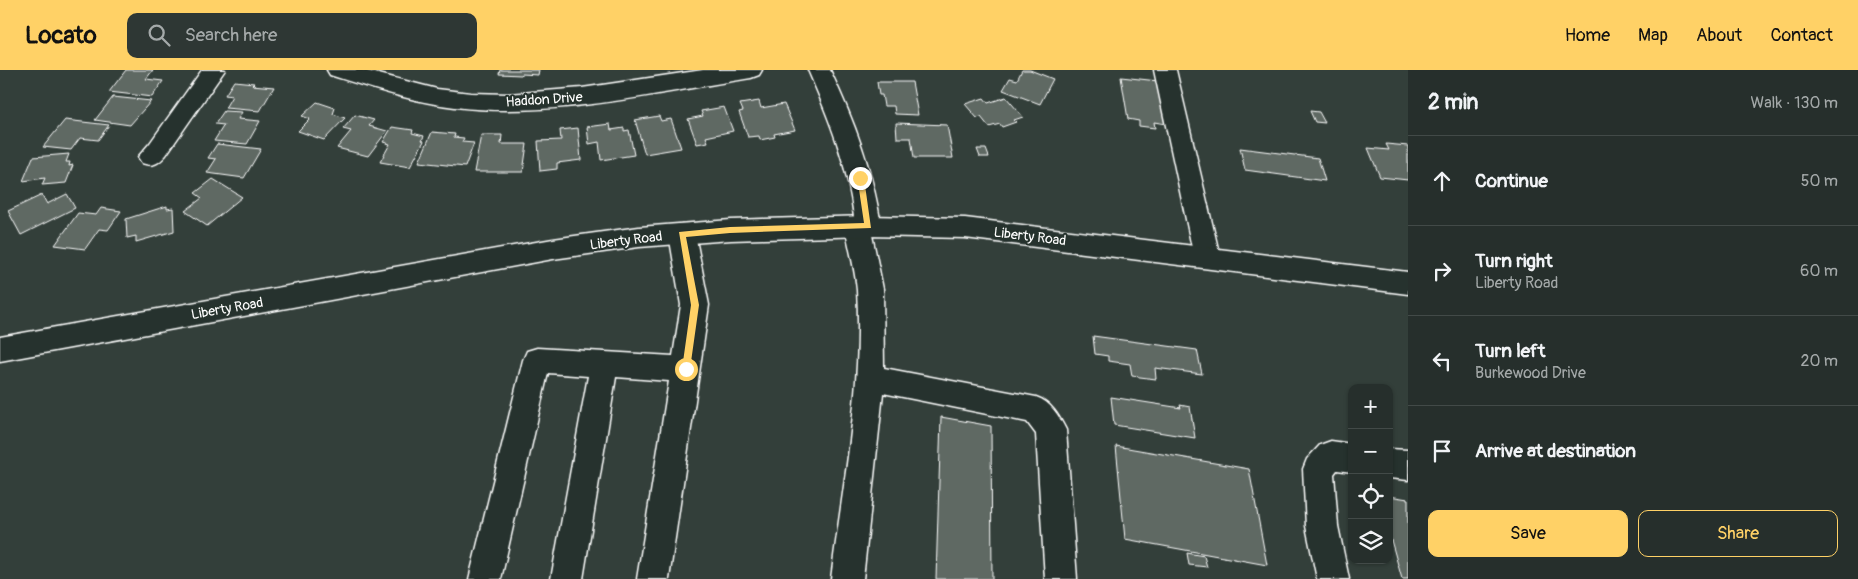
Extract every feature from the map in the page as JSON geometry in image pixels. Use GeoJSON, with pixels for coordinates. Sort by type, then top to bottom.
{"type":"FeatureCollection","features":[{"type":"Feature","properties":{"kind":"main road"},"geometry":{"type":"LineString","coordinates":[[150,157],[158,149],[214,70]]}},
{"type":"Feature","properties":{"kind":"main road","name":"Haddon Drive"},"geometry":{"type":"LineString","coordinates":[[338,70],[395,88],[426,95],[471,101],[508,102],[566,99],[751,70]]}},
{"type":"Feature","properties":{"kind":"main road"},"geometry":{"type":"LineString","coordinates":[[819,70],[850,143],[860,178],[870,289],[871,354],[847,579]]}},
{"type":"Feature","properties":{"kind":"main road"},"geometry":{"type":"LineString","coordinates":[[1165,70],[1207,257]]}},
{"type":"Feature","properties":{"kind":"main road","name":"Liberty Road"},"geometry":{"type":"LineString","coordinates":[[0,349],[553,249],[639,237],[730,230],[863,226],[965,228],[1408,283]]}},
{"type":"Feature","properties":{"kind":"main road"},"geometry":{"type":"LineString","coordinates":[[653,579],[695,305],[682,234]]}},
{"type":"Feature","properties":{"kind":"main road"},"geometry":{"type":"LineString","coordinates":[[485,579],[537,360],[686,369]]}},
{"type":"Feature","properties":{"kind":"main road"},"geometry":{"type":"LineString","coordinates":[[567,579],[604,364]]}},
{"type":"Feature","properties":{"kind":"main road"},"geometry":{"type":"LineString","coordinates":[[869,378],[1036,410],[1051,430],[1061,579]]}},
{"type":"Feature","properties":{"kind":"main road"},"geometry":{"type":"LineString","coordinates":[[1332,579],[1322,526],[1318,469],[1331,456],[1348,458]]}},
{"type":"Feature","properties":{"kind":"main road"},"geometry":{"type":"LineString","coordinates":[[1393,463],[1408,465]]}},
{"type":"Feature","properties":{"kind":"building"},"geometry":{"type":"Polygon","coordinates":[[[126,70],[153,70],[146,79],[163,81],[152,97],[109,92],[126,70]]]}},
{"type":"Feature","properties":{"kind":"building"},"geometry":{"type":"Polygon","coordinates":[[[500,70],[539,70],[538,75],[521,75],[499,74],[500,70]]]}},
{"type":"Feature","properties":{"kind":"building"},"geometry":{"type":"Polygon","coordinates":[[[1022,70],[1030,70],[1053,79],[1040,104],[1003,90],[1010,78],[1017,80],[1022,70]]]}},
{"type":"Feature","properties":{"kind":"building"},"geometry":{"type":"Polygon","coordinates":[[[1121,77],[1158,81],[1166,124],[1154,122],[1155,128],[1139,126],[1139,121],[1128,119],[1121,77]]]}},
{"type":"Feature","properties":{"kind":"building"},"geometry":{"type":"Polygon","coordinates":[[[234,81],[274,87],[260,111],[225,108],[232,96],[225,95],[234,81]]]}},
{"type":"Feature","properties":{"kind":"building"},"geometry":{"type":"Polygon","coordinates":[[[877,82],[912,82],[918,115],[895,114],[894,106],[884,106],[882,95],[879,95],[877,82]]]}},
{"type":"Feature","properties":{"kind":"building"},"geometry":{"type":"Polygon","coordinates":[[[113,97],[151,101],[130,125],[95,120],[113,97]]]}},
{"type":"Feature","properties":{"kind":"building"},"geometry":{"type":"Polygon","coordinates":[[[1006,97],[1023,117],[1014,120],[1016,122],[1002,127],[1000,124],[989,127],[981,117],[977,118],[965,104],[984,98],[988,103],[1006,97]]]}},
{"type":"Feature","properties":{"kind":"building"},"geometry":{"type":"Polygon","coordinates":[[[759,101],[761,108],[784,104],[795,130],[774,134],[775,137],[760,140],[759,136],[748,137],[739,112],[743,111],[740,104],[759,101]]]}},
{"type":"Feature","properties":{"kind":"building"},"geometry":{"type":"Polygon","coordinates":[[[317,102],[335,108],[333,114],[345,118],[324,140],[298,131],[310,119],[302,116],[317,102]]]}},
{"type":"Feature","properties":{"kind":"building"},"geometry":{"type":"Polygon","coordinates":[[[724,107],[733,131],[706,137],[708,142],[697,144],[688,119],[703,116],[701,111],[724,107]]]}},
{"type":"Feature","properties":{"kind":"building"},"geometry":{"type":"Polygon","coordinates":[[[224,111],[242,112],[238,119],[260,121],[247,144],[214,141],[224,125],[215,124],[224,111]]]}},
{"type":"Feature","properties":{"kind":"building"},"geometry":{"type":"Polygon","coordinates":[[[1310,111],[1319,112],[1325,123],[1315,122],[1310,111]]]}},
{"type":"Feature","properties":{"kind":"building"},"geometry":{"type":"Polygon","coordinates":[[[355,115],[374,120],[369,126],[387,131],[368,156],[337,148],[351,131],[343,129],[355,115]]]}},
{"type":"Feature","properties":{"kind":"building"},"geometry":{"type":"Polygon","coordinates":[[[659,116],[661,121],[671,119],[681,148],[645,154],[635,120],[659,116]]]}},
{"type":"Feature","properties":{"kind":"building"},"geometry":{"type":"Polygon","coordinates":[[[65,120],[109,125],[98,140],[80,138],[71,150],[43,147],[65,120]]]}},
{"type":"Feature","properties":{"kind":"building"},"geometry":{"type":"Polygon","coordinates":[[[896,123],[947,125],[953,158],[914,158],[911,138],[897,138],[896,123]]]}},
{"type":"Feature","properties":{"kind":"building"},"geometry":{"type":"Polygon","coordinates":[[[610,124],[611,130],[624,128],[624,131],[629,130],[634,155],[601,160],[599,142],[589,144],[587,127],[610,124]]]}},
{"type":"Feature","properties":{"kind":"building"},"geometry":{"type":"Polygon","coordinates":[[[392,127],[413,130],[412,133],[424,136],[422,140],[424,141],[410,167],[380,162],[390,144],[383,142],[392,127]]]}},
{"type":"Feature","properties":{"kind":"building"},"geometry":{"type":"Polygon","coordinates":[[[578,128],[581,160],[557,163],[557,169],[540,171],[538,141],[561,140],[560,130],[578,128]]]}},
{"type":"Feature","properties":{"kind":"building"},"geometry":{"type":"Polygon","coordinates":[[[432,132],[455,134],[454,137],[464,138],[462,142],[474,143],[465,167],[419,162],[432,132]]]}},
{"type":"Feature","properties":{"kind":"building"},"geometry":{"type":"Polygon","coordinates":[[[481,135],[502,135],[501,144],[527,144],[523,172],[474,172],[481,135]]]}},
{"type":"Feature","properties":{"kind":"building"},"geometry":{"type":"Polygon","coordinates":[[[217,144],[261,149],[244,178],[207,173],[216,159],[208,158],[217,144]]]}},
{"type":"Feature","properties":{"kind":"building"},"geometry":{"type":"Polygon","coordinates":[[[1386,144],[1408,146],[1408,180],[1380,177],[1368,148],[1389,150],[1386,144]]]}},
{"type":"Feature","properties":{"kind":"building"},"geometry":{"type":"Polygon","coordinates":[[[1240,148],[1318,158],[1325,181],[1245,170],[1240,148]]]}},
{"type":"Feature","properties":{"kind":"building"},"geometry":{"type":"Polygon","coordinates":[[[977,149],[986,149],[989,157],[980,157],[977,149]]]}},
{"type":"Feature","properties":{"kind":"building"},"geometry":{"type":"Polygon","coordinates":[[[69,154],[66,162],[70,162],[69,166],[73,165],[66,183],[42,185],[45,178],[23,181],[33,157],[69,154]]]}},
{"type":"Feature","properties":{"kind":"building"},"geometry":{"type":"Polygon","coordinates":[[[213,179],[242,197],[207,226],[185,211],[202,198],[195,193],[213,179]]]}},
{"type":"Feature","properties":{"kind":"building"},"geometry":{"type":"Polygon","coordinates":[[[67,194],[75,208],[21,235],[8,211],[42,195],[47,204],[67,194]]]}},
{"type":"Feature","properties":{"kind":"building"},"geometry":{"type":"Polygon","coordinates":[[[167,206],[167,209],[173,208],[174,231],[136,242],[136,236],[127,238],[126,219],[167,206]]]}},
{"type":"Feature","properties":{"kind":"building"},"geometry":{"type":"Polygon","coordinates":[[[101,208],[121,211],[108,230],[99,229],[85,249],[55,245],[78,213],[96,215],[101,208]]]}},
{"type":"Feature","properties":{"kind":"building"},"geometry":{"type":"Polygon","coordinates":[[[1093,336],[1197,350],[1202,374],[1155,368],[1156,379],[1132,376],[1130,364],[1108,361],[1108,356],[1095,354],[1093,336]]]}},
{"type":"Feature","properties":{"kind":"building"},"geometry":{"type":"Polygon","coordinates":[[[1111,397],[1181,408],[1180,405],[1190,407],[1195,438],[1114,425],[1111,397]]]}},
{"type":"Feature","properties":{"kind":"building"},"geometry":{"type":"Polygon","coordinates":[[[941,417],[991,426],[992,579],[936,579],[941,417]]]}},
{"type":"Feature","properties":{"kind":"building"},"geometry":{"type":"Polygon","coordinates":[[[1116,446],[1249,469],[1267,565],[1125,539],[1116,446]]]}},
{"type":"Feature","properties":{"kind":"building"},"geometry":{"type":"Polygon","coordinates":[[[1393,497],[1408,499],[1408,579],[1402,579],[1393,547],[1393,497]]]}},
{"type":"Feature","properties":{"kind":"building"},"geometry":{"type":"Polygon","coordinates":[[[1187,553],[1204,556],[1207,567],[1189,565],[1187,553]]]}},
{"type":"Feature","properties":{"kind":"route"},"geometry":{"type":"LineString","coordinates":[[686,369],[695,305],[682,234],[815,226],[868,226],[860,178]]}}]}
